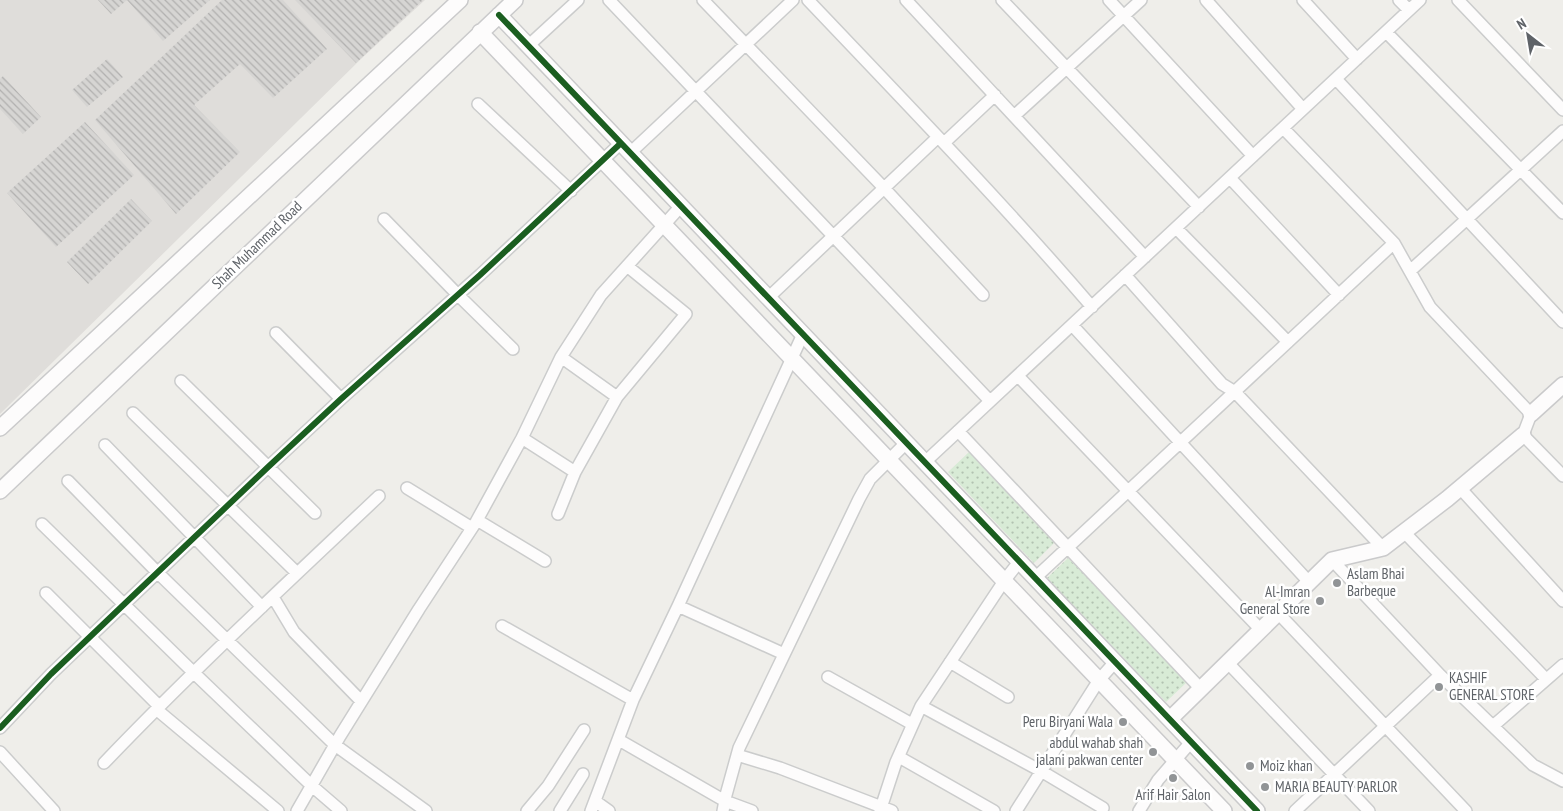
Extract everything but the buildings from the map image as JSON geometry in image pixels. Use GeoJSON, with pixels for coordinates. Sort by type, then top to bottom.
{"type":"FeatureCollection","features":[{"type":"Feature","properties":{"kind":"street"},"geometry":{"type":"LineString","coordinates":[[0,428],[460,0]]}},
{"type":"Feature","properties":{"kind":"street","name":"Shah Muhammad Road"},"geometry":{"type":"LineString","coordinates":[[0,492],[515,0]]}},
{"type":"Feature","properties":{"kind":"street"},"geometry":{"type":"LineString","coordinates":[[528,46],[578,0]]}},
{"type":"Feature","properties":{"kind":"street"},"geometry":{"type":"LineString","coordinates":[[609,0],[990,401]]}},
{"type":"Feature","properties":{"kind":"street"},"geometry":{"type":"LineString","coordinates":[[703,0],[884,188],[983,295]]}},
{"type":"Feature","properties":{"kind":"street"},"geometry":{"type":"LineString","coordinates":[[0,728],[51,674],[341,399],[458,295],[603,161],[626,148],[696,91],[793,0]]}},
{"type":"Feature","properties":{"kind":"street"},"geometry":{"type":"LineString","coordinates":[[808,0],[941,140],[1051,259],[1092,307]]}},
{"type":"Feature","properties":{"kind":"street"},"geometry":{"type":"LineString","coordinates":[[906,0],[1145,256]]}},
{"type":"Feature","properties":{"kind":"street"},"geometry":{"type":"LineString","coordinates":[[1002,0],[1199,207]]}},
{"type":"Feature","properties":{"kind":"street"},"geometry":{"type":"LineString","coordinates":[[1109,0],[1253,156]]}},
{"type":"Feature","properties":{"kind":"street"},"geometry":{"type":"LineString","coordinates":[[1014,116],[1141,0]]}},
{"type":"Feature","properties":{"kind":"street"},"geometry":{"type":"LineString","coordinates":[[1206,0],[1303,109]]}},
{"type":"Feature","properties":{"kind":"street"},"geometry":{"type":"LineString","coordinates":[[1303,0],[1357,59]]}},
{"type":"Feature","properties":{"kind":"street"},"geometry":{"type":"LineString","coordinates":[[1399,0],[1409,10]]}},
{"type":"Feature","properties":{"kind":"street"},"geometry":{"type":"LineString","coordinates":[[924,462],[1420,0]]}},
{"type":"Feature","properties":{"kind":"street"},"geometry":{"type":"LineString","coordinates":[[1458,0],[1563,110]]}},
{"type":"Feature","properties":{"kind":"street"},"geometry":{"type":"LineString","coordinates":[[499,15],[1257,811]]}},
{"type":"Feature","properties":{"kind":"street"},"geometry":{"type":"LineString","coordinates":[[480,32],[1224,811]]}},
{"type":"Feature","properties":{"kind":"street"},"geometry":{"type":"LineString","coordinates":[[1386,32],[1563,213]]}},
{"type":"Feature","properties":{"kind":"street"},"geometry":{"type":"LineString","coordinates":[[1336,79],[1563,322]]}},
{"type":"Feature","properties":{"kind":"street"},"geometry":{"type":"LineString","coordinates":[[768,298],[884,188],[995,95]]}},
{"type":"Feature","properties":{"kind":"street"},"geometry":{"type":"LineString","coordinates":[[478,104],[571,191]]}},
{"type":"Feature","properties":{"kind":"street"},"geometry":{"type":"LineString","coordinates":[[1282,128],[1394,243],[1430,307],[1531,414]]}},
{"type":"Feature","properties":{"kind":"street"},"geometry":{"type":"LineString","coordinates":[[1410,271],[1563,131]]}},
{"type":"Feature","properties":{"kind":"street"},"geometry":{"type":"LineString","coordinates":[[1230,178],[1339,295]]}},
{"type":"Feature","properties":{"kind":"street"},"geometry":{"type":"LineString","coordinates":[[297,811],[362,701],[474,524],[522,438],[561,357],[602,295],[681,206]]}},
{"type":"Feature","properties":{"kind":"street"},"geometry":{"type":"LineString","coordinates":[[384,219],[513,349]]}},
{"type":"Feature","properties":{"kind":"street"},"geometry":{"type":"LineString","coordinates":[[1176,228],[1288,342]]}},
{"type":"Feature","properties":{"kind":"street"},"geometry":{"type":"LineString","coordinates":[[1035,578],[1394,243]]}},
{"type":"Feature","properties":{"kind":"street"},"geometry":{"type":"LineString","coordinates":[[558,514],[575,472],[616,397],[686,314],[627,266]]}},
{"type":"Feature","properties":{"kind":"street"},"geometry":{"type":"LineString","coordinates":[[1125,275],[1222,384],[1235,392],[1383,548]]}},
{"type":"Feature","properties":{"kind":"street"},"geometry":{"type":"LineString","coordinates":[[1072,325],[1309,582]]}},
{"type":"Feature","properties":{"kind":"street"},"geometry":{"type":"LineString","coordinates":[[276,333],[341,399]]}},
{"type":"Feature","properties":{"kind":"street"},"geometry":{"type":"LineString","coordinates":[[609,811],[593,806],[633,700],[803,334]]}},
{"type":"Feature","properties":{"kind":"street"},"geometry":{"type":"LineString","coordinates":[[561,357],[616,397]]}},
{"type":"Feature","properties":{"kind":"street"},"geometry":{"type":"LineString","coordinates":[[1018,376],[1261,630]]}},
{"type":"Feature","properties":{"kind":"street"},"geometry":{"type":"LineString","coordinates":[[181,381],[267,468],[315,513]]}},
{"type":"Feature","properties":{"kind":"street"},"geometry":{"type":"LineString","coordinates":[[1170,720],[1332,560],[1383,548],[1460,488],[1523,435],[1531,414],[1563,385]]}},
{"type":"Feature","properties":{"kind":"street"},"geometry":{"type":"LineString","coordinates":[[133,414],[297,573]]}},
{"type":"Feature","properties":{"kind":"street"},"geometry":{"type":"LineString","coordinates":[[958,431],[1201,689]]}},
{"type":"Feature","properties":{"kind":"street"},"geometry":{"type":"LineString","coordinates":[[1523,435],[1563,476]]}},
{"type":"Feature","properties":{"kind":"street"},"geometry":{"type":"LineString","coordinates":[[522,438],[575,472]]}},
{"type":"Feature","properties":{"kind":"street"},"geometry":{"type":"LineString","coordinates":[[724,806],[737,755],[859,499],[870,479],[906,443]]}},
{"type":"Feature","properties":{"kind":"street"},"geometry":{"type":"LineString","coordinates":[[106,446],[262,607]]}},
{"type":"Feature","properties":{"kind":"street"},"geometry":{"type":"LineString","coordinates":[[68,481],[157,572],[335,745],[426,811]]}},
{"type":"Feature","properties":{"kind":"street"},"geometry":{"type":"LineString","coordinates":[[407,488],[545,560]]}},
{"type":"Feature","properties":{"kind":"street"},"geometry":{"type":"LineString","coordinates":[[1460,488],[1563,600]]}},
{"type":"Feature","properties":{"kind":"street"},"geometry":{"type":"LineString","coordinates":[[104,763],[157,707],[378,496]]}},
{"type":"Feature","properties":{"kind":"street"},"geometry":{"type":"LineString","coordinates":[[42,524],[340,811]]}},
{"type":"Feature","properties":{"kind":"street"},"geometry":{"type":"LineString","coordinates":[[1404,532],[1546,679]]}},
{"type":"Feature","properties":{"kind":"street"},"geometry":{"type":"LineString","coordinates":[[1332,560],[1440,675],[1493,726],[1533,764],[1563,781]]}},
{"type":"Feature","properties":{"kind":"street"},"geometry":{"type":"LineString","coordinates":[[737,755],[780,768],[885,809],[899,757],[921,706],[1004,581],[1019,562]]}},
{"type":"Feature","properties":{"kind":"street"},"geometry":{"type":"LineString","coordinates":[[46,593],[157,707],[278,811]]}},
{"type":"Feature","properties":{"kind":"street"},"geometry":{"type":"LineString","coordinates":[[273,597],[294,632],[362,701]]}},
{"type":"Feature","properties":{"kind":"street"},"geometry":{"type":"LineString","coordinates":[[678,606],[784,654]]}},
{"type":"Feature","properties":{"kind":"street"},"geometry":{"type":"LineString","coordinates":[[1278,613],[1466,811]]}},
{"type":"Feature","properties":{"kind":"street"},"geometry":{"type":"LineString","coordinates":[[502,626],[633,700]]}},
{"type":"Feature","properties":{"kind":"street"},"geometry":{"type":"LineString","coordinates":[[950,662],[1008,697]]}},
{"type":"Feature","properties":{"kind":"street"},"geometry":{"type":"LineString","coordinates":[[1016,811],[1098,680],[1115,662]]}},
{"type":"Feature","properties":{"kind":"street"},"geometry":{"type":"LineString","coordinates":[[1228,663],[1369,811]]}},
{"type":"Feature","properties":{"kind":"street"},"geometry":{"type":"LineString","coordinates":[[1493,726],[1563,665]]}},
{"type":"Feature","properties":{"kind":"street"},"geometry":{"type":"LineString","coordinates":[[1295,811],[1440,675]]}},
{"type":"Feature","properties":{"kind":"street"},"geometry":{"type":"LineString","coordinates":[[828,677],[912,724]]}},
{"type":"Feature","properties":{"kind":"street"},"geometry":{"type":"LineString","coordinates":[[921,706],[1041,771],[1103,808]]}},
{"type":"Feature","properties":{"kind":"street"},"geometry":{"type":"LineString","coordinates":[[527,811],[548,786],[584,730]]}},
{"type":"Feature","properties":{"kind":"street"},"geometry":{"type":"LineString","coordinates":[[619,740],[724,806],[752,811]]}},
{"type":"Feature","properties":{"kind":"street"},"geometry":{"type":"LineString","coordinates":[[1140,811],[1158,780],[1191,742]]}},
{"type":"Feature","properties":{"kind":"street"},"geometry":{"type":"LineString","coordinates":[[0,752],[54,811]]}},
{"type":"Feature","properties":{"kind":"street"},"geometry":{"type":"LineString","coordinates":[[899,757],[994,811]]}},
{"type":"Feature","properties":{"kind":"street"},"geometry":{"type":"LineString","coordinates":[[560,811],[584,774]]}},
{"type":"Feature","properties":{"kind":"shaded area"},"geometry":{"type":"Polygon","coordinates":[[[0,0],[425,0],[362,58],[0,414],[0,0]]]}},
{"type":"Feature","properties":{"kind":"green space"},"geometry":{"type":"Polygon","coordinates":[[[969,452],[1054,543],[1034,563],[948,472],[969,452]]]}},
{"type":"Feature","properties":{"kind":"green space"},"geometry":{"type":"Polygon","coordinates":[[[1068,558],[1187,682],[1166,702],[1047,578],[1068,558]]]}},
{"type":"Feature","properties":{"kind":"cycle path"},"geometry":{"type":"LineString","coordinates":[[499,15],[1257,811]]}},
{"type":"Feature","properties":{"kind":"cycle path"},"geometry":{"type":"LineString","coordinates":[[0,728],[51,674],[267,468],[480,275],[621,143]]}},
{"type":"Feature","properties":{"kind":"place","name":"Aslam Bhai Barbeque"},"geometry":{"type":"Point","coordinates":[1337,583]}},
{"type":"Feature","properties":{"kind":"place","name":"Al-Imran General Store"},"geometry":{"type":"Point","coordinates":[1320,601]}},
{"type":"Feature","properties":{"kind":"place","name":"KASHIF GENERAL STORE"},"geometry":{"type":"Point","coordinates":[1439,687]}},
{"type":"Feature","properties":{"kind":"place","name":"Peru Biryani Wala"},"geometry":{"type":"Point","coordinates":[1123,722]}},
{"type":"Feature","properties":{"kind":"place","name":"abdul wahab shah jalani pakwan center"},"geometry":{"type":"Point","coordinates":[1153,752]}},
{"type":"Feature","properties":{"kind":"place","name":"Moiz khan"},"geometry":{"type":"Point","coordinates":[1250,766]}},
{"type":"Feature","properties":{"kind":"place","name":"Arif Hair Salon"},"geometry":{"type":"Point","coordinates":[1173,778]}},
{"type":"Feature","properties":{"kind":"place","name":"MARIA BEAUTY PARLOR"},"geometry":{"type":"Point","coordinates":[1265,787]}}]}
